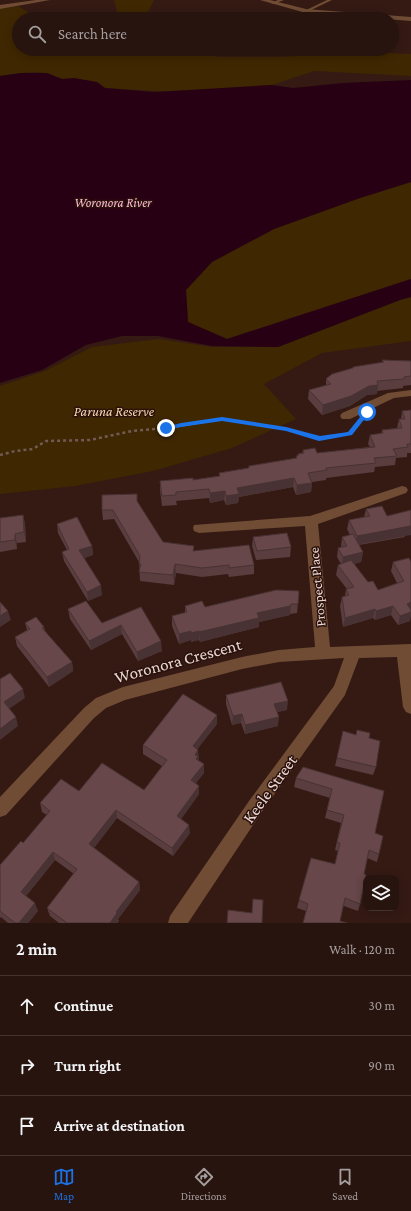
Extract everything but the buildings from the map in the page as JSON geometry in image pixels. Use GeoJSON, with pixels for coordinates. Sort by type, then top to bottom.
{"type":"FeatureCollection","features":[{"type":"Feature","properties":{"kind":"street"},"geometry":{"type":"LineString","coordinates":[[0,7],[47,0]]}},
{"type":"Feature","properties":{"kind":"street"},"geometry":{"type":"LineString","coordinates":[[263,0],[306,11],[319,12]]}},
{"type":"Feature","properties":{"kind":"street"},"geometry":{"type":"LineString","coordinates":[[399,18],[411,19]]}},
{"type":"Feature","properties":{"kind":"street"},"geometry":{"type":"LineString","coordinates":[[346,416],[392,395],[411,393]]}},
{"type":"Feature","properties":{"kind":"street"},"geometry":{"type":"LineString","coordinates":[[198,528],[311,521],[402,490]]}},
{"type":"Feature","properties":{"kind":"street","name":"Prospect Place"},"geometry":{"type":"LineString","coordinates":[[311,521],[323,653]]}},
{"type":"Feature","properties":{"kind":"street"},"geometry":{"type":"LineString","coordinates":[[407,651],[411,707]]}},
{"type":"Feature","properties":{"kind":"street","name":"Woronora Crescent"},"geometry":{"type":"LineString","coordinates":[[0,809],[68,734],[101,703],[136,690],[242,663],[279,656],[323,653],[407,651]]}},
{"type":"Feature","properties":{"kind":"street","name":"Keele Street"},"geometry":{"type":"LineString","coordinates":[[177,923],[255,807],[328,708],[345,678],[354,652]]}},
{"type":"Feature","properties":{"kind":"lane"},"geometry":{"type":"LineString","coordinates":[[273,3],[282,0]]}},
{"type":"Feature","properties":{"kind":"lane"},"geometry":{"type":"LineString","coordinates":[[306,11],[330,0]]}},
{"type":"Feature","properties":{"kind":"path"},"geometry":{"type":"LineString","coordinates":[[0,456],[15,451],[33,448],[46,441],[90,440],[132,431],[166,428],[222,419],[286,429],[319,439],[350,433],[361,419]]}},
{"type":"Feature","properties":{"kind":"green space"},"geometry":{"type":"Polygon","coordinates":[[[114,0],[154,0],[148,12],[117,12],[114,0]]]}},
{"type":"Feature","properties":{"kind":"green space"},"geometry":{"type":"Polygon","coordinates":[[[18,6],[28,12],[12,12],[12,56],[279,57],[399,56],[399,53],[411,54],[411,76],[314,71],[272,85],[171,92],[105,88],[90,81],[62,79],[40,72],[0,76],[0,9],[18,6]]]}},
{"type":"Feature","properties":{"kind":"green space"},"geometry":{"type":"Polygon","coordinates":[[[411,182],[411,279],[227,339],[188,322],[186,290],[212,262],[274,229],[360,198],[411,182]]]}},
{"type":"Feature","properties":{"kind":"green space","name":"Paruna Reserve"},"geometry":{"type":"Polygon","coordinates":[[[411,297],[411,341],[322,353],[264,384],[296,419],[232,448],[153,471],[75,486],[0,494],[0,386],[45,371],[92,347],[159,339],[212,347],[278,347],[411,297]]]}},
{"type":"Feature","properties":{"kind":"water","name":"Woronora River"},"geometry":{"type":"Polygon","coordinates":[[[21,73],[47,73],[62,79],[74,78],[97,82],[105,88],[154,92],[272,85],[293,88],[343,83],[411,80],[411,182],[360,198],[274,229],[212,262],[186,290],[188,322],[227,339],[411,279],[411,297],[278,347],[212,346],[158,336],[122,336],[86,345],[42,370],[0,383],[0,76],[21,73]]]}},
{"type":"Feature","properties":{"kind":"route"},"geometry":{"type":"LineString","coordinates":[[166,428],[222,419],[286,429],[304,433],[319,439],[350,433],[367,412]]}}]}
